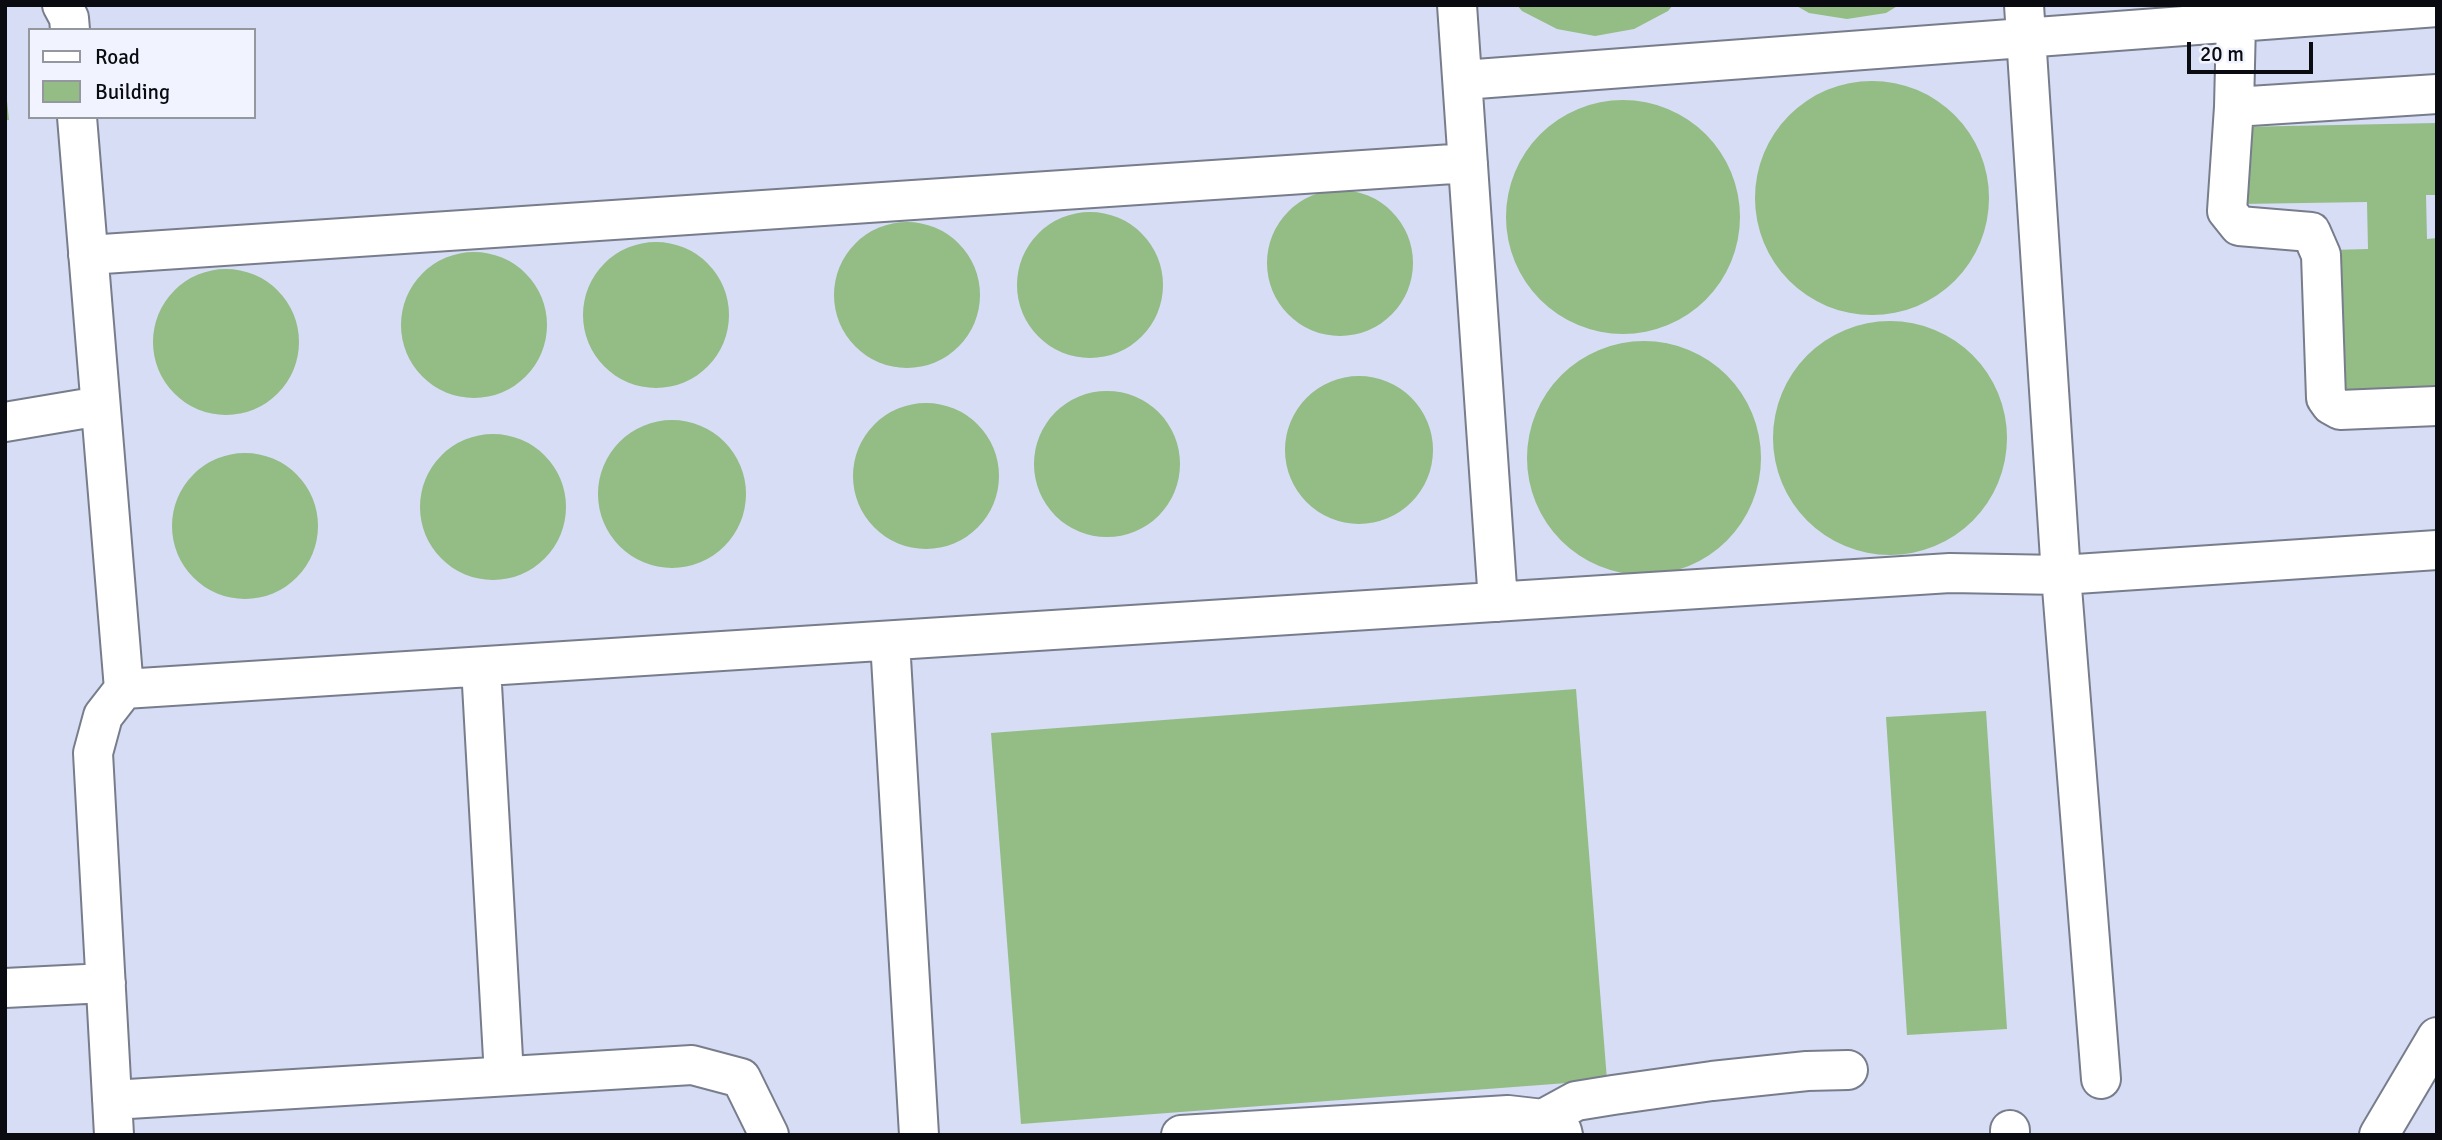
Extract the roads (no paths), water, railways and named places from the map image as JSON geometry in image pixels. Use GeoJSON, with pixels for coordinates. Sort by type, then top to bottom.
{"type":"FeatureCollection","features":[{"type":"Feature","properties":{"kind":"lane"},"geometry":{"type":"LineString","coordinates":[[62,5],[69,18],[70,28]]}},
{"type":"Feature","properties":{"kind":"lane"},"geometry":{"type":"LineString","coordinates":[[1457,5],[1499,602]]}},
{"type":"Feature","properties":{"kind":"lane"},"geometry":{"type":"LineString","coordinates":[[1463,80],[2025,22],[2236,23],[2437,7]]}},
{"type":"Feature","properties":{"kind":"lane"},"geometry":{"type":"LineString","coordinates":[[2025,22],[2061,575],[2101,1079]]}},
{"type":"Feature","properties":{"kind":"lane"},"geometry":{"type":"LineString","coordinates":[[2236,23],[2227,211],[2239,226],[2311,232],[2321,255],[2326,398],[2331,405],[2340,410],[2437,406]]}},
{"type":"Feature","properties":{"kind":"lane"},"geometry":{"type":"LineString","coordinates":[[2234,107],[2437,94]]}},
{"type":"Feature","properties":{"kind":"lane"},"geometry":{"type":"LineString","coordinates":[[77,119],[124,689],[103,716],[93,753],[113,1117],[504,1076],[692,1065],[741,1078],[769,1135]]}},
{"type":"Feature","properties":{"kind":"lane"},"geometry":{"type":"LineString","coordinates":[[89,255],[1468,163]]}},
{"type":"Feature","properties":{"kind":"lane"},"geometry":{"type":"LineString","coordinates":[[5,422],[100,406]]}},
{"type":"Feature","properties":{"kind":"lane"},"geometry":{"type":"LineString","coordinates":[[124,689],[1950,573],[2061,575],[2437,551]]}},
{"type":"Feature","properties":{"kind":"lane"},"geometry":{"type":"LineString","coordinates":[[890,641],[919,1135]]}},
{"type":"Feature","properties":{"kind":"lane"},"geometry":{"type":"LineString","coordinates":[[481,667],[504,1076]]}},
{"type":"Feature","properties":{"kind":"lane"},"geometry":{"type":"LineString","coordinates":[[5,988],[106,983]]}},
{"type":"Feature","properties":{"kind":"lane"},"geometry":{"type":"LineString","coordinates":[[2379,1135],[2437,1037]]}},
{"type":"Feature","properties":{"kind":"lane"},"geometry":{"type":"LineString","coordinates":[[1181,1135],[1508,1115],[1553,1127],[1576,1101],[1712,1081],[1807,1071],[1848,1070]]}}]}
